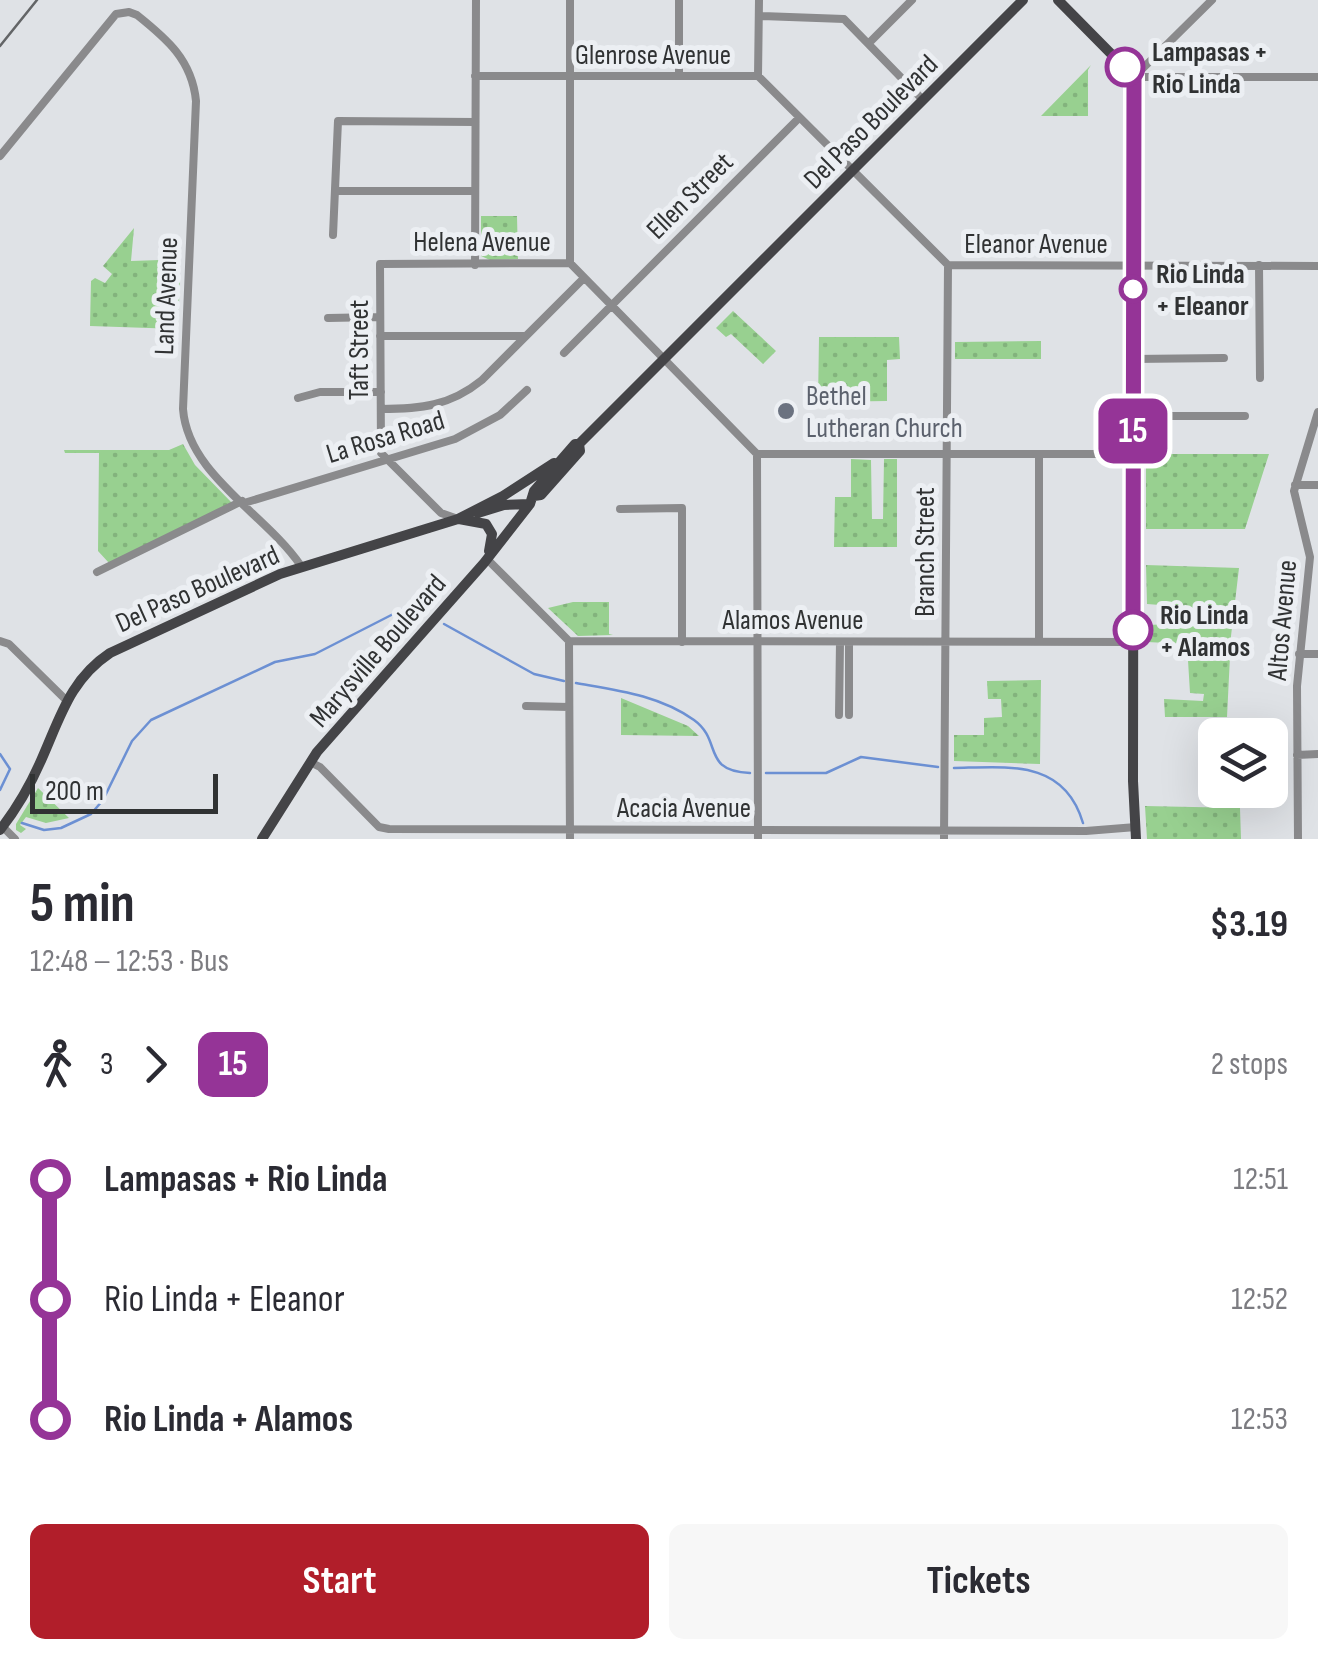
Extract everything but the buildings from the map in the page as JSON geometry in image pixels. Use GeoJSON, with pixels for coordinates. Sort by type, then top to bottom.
{"type":"FeatureCollection","features":[{"type":"Feature","properties":{"kind":"main road","name":"Del Paso Boulevard"},"geometry":{"type":"LineString","coordinates":[[580,444],[1023,0]]}},
{"type":"Feature","properties":{"kind":"main road"},"geometry":{"type":"LineString","coordinates":[[1058,0],[1134,76],[1136,833]]}},
{"type":"Feature","properties":{"kind":"main road","name":"Marysville Boulevard"},"geometry":{"type":"LineString","coordinates":[[262,839],[310,762],[487,559],[532,500],[534,491],[574,444],[580,444],[580,450],[542,495],[532,500]]}},
{"type":"Feature","properties":{"kind":"main road","name":"Del Paso Boulevard"},"geometry":{"type":"LineString","coordinates":[[1,828],[36,771],[66,700],[87,672],[116,648],[301,566],[458,519],[503,496],[567,453]]}},
{"type":"Feature","properties":{"kind":"main road"},"geometry":{"type":"LineString","coordinates":[[503,496],[532,500]]}},
{"type":"Feature","properties":{"kind":"main road"},"geometry":{"type":"LineString","coordinates":[[458,519],[532,500]]}},
{"type":"Feature","properties":{"kind":"main road"},"geometry":{"type":"LineString","coordinates":[[458,519],[481,521],[490,528],[492,540],[487,559]]}},
{"type":"Feature","properties":{"kind":"street"},"geometry":{"type":"LineString","coordinates":[[475,264],[476,0]]}},
{"type":"Feature","properties":{"kind":"street"},"geometry":{"type":"LineString","coordinates":[[570,0],[570,264]]}},
{"type":"Feature","properties":{"kind":"street"},"geometry":{"type":"LineString","coordinates":[[679,0],[679,76]]}},
{"type":"Feature","properties":{"kind":"street"},"geometry":{"type":"LineString","coordinates":[[758,76],[759,0]]}},
{"type":"Feature","properties":{"kind":"street"},"geometry":{"type":"LineString","coordinates":[[869,43],[912,0]]}},
{"type":"Feature","properties":{"kind":"street"},"geometry":{"type":"LineString","coordinates":[[1134,76],[1212,0]]}},
{"type":"Feature","properties":{"kind":"street","name":"Land Avenue"},"geometry":{"type":"LineString","coordinates":[[0,156],[116,14],[128,12],[175,48],[186,62],[194,86],[184,418],[188,437],[201,460],[301,566]]}},
{"type":"Feature","properties":{"kind":"street"},"geometry":{"type":"LineString","coordinates":[[759,16],[840,18],[923,100]]}},
{"type":"Feature","properties":{"kind":"street","name":"Glenrose Avenue"},"geometry":{"type":"LineString","coordinates":[[476,76],[758,76],[852,171]]}},
{"type":"Feature","properties":{"kind":"street"},"geometry":{"type":"LineString","coordinates":[[1134,76],[1318,78]]}},
{"type":"Feature","properties":{"kind":"street","name":"Ellen Street"},"geometry":{"type":"LineString","coordinates":[[610,305],[799,118]]}},
{"type":"Feature","properties":{"kind":"street"},"geometry":{"type":"LineString","coordinates":[[334,236],[338,121],[476,122]]}},
{"type":"Feature","properties":{"kind":"street","name":"Eleanor Avenue"},"geometry":{"type":"LineString","coordinates":[[852,171],[948,264],[1318,266]]}},
{"type":"Feature","properties":{"kind":"street"},"geometry":{"type":"LineString","coordinates":[[335,191],[475,191]]}},
{"type":"Feature","properties":{"kind":"street","name":"Helena Avenue"},"geometry":{"type":"LineString","coordinates":[[380,264],[570,264],[757,454]]}},
{"type":"Feature","properties":{"kind":"street","name":"Taft Street"},"geometry":{"type":"LineString","coordinates":[[380,264],[380,452],[388,460]]}},
{"type":"Feature","properties":{"kind":"street","name":"Branch Street"},"geometry":{"type":"LineString","coordinates":[[944,834],[948,264]]}},
{"type":"Feature","properties":{"kind":"street"},"geometry":{"type":"LineString","coordinates":[[1259,265],[1260,378]]}},
{"type":"Feature","properties":{"kind":"street"},"geometry":{"type":"LineString","coordinates":[[380,409],[420,409],[452,400],[482,380],[584,278]]}},
{"type":"Feature","properties":{"kind":"street"},"geometry":{"type":"LineString","coordinates":[[564,353],[610,305]]}},
{"type":"Feature","properties":{"kind":"street"},"geometry":{"type":"LineString","coordinates":[[328,318],[380,317]]}},
{"type":"Feature","properties":{"kind":"street"},"geometry":{"type":"LineString","coordinates":[[380,336],[526,336]]}},
{"type":"Feature","properties":{"kind":"street"},"geometry":{"type":"LineString","coordinates":[[1133,359],[1224,358]]}},
{"type":"Feature","properties":{"kind":"street","name":"La Rosa Road"},"geometry":{"type":"LineString","coordinates":[[97,572],[243,502],[470,432],[500,415],[528,390]]}},
{"type":"Feature","properties":{"kind":"street"},"geometry":{"type":"LineString","coordinates":[[298,398],[320,392],[380,392]]}},
{"type":"Feature","properties":{"kind":"street","name":"Altos Avenue"},"geometry":{"type":"LineString","coordinates":[[1298,839],[1299,654],[1314,573],[1296,509],[1295,485],[1318,412]]}},
{"type":"Feature","properties":{"kind":"street"},"geometry":{"type":"LineString","coordinates":[[1133,416],[1245,416]]}},
{"type":"Feature","properties":{"kind":"street"},"geometry":{"type":"LineString","coordinates":[[758,834],[757,454],[1133,454]]}},
{"type":"Feature","properties":{"kind":"street"},"geometry":{"type":"LineString","coordinates":[[1039,642],[1040,454]]}},
{"type":"Feature","properties":{"kind":"street"},"geometry":{"type":"LineString","coordinates":[[388,460],[441,512],[458,519]]}},
{"type":"Feature","properties":{"kind":"street"},"geometry":{"type":"LineString","coordinates":[[1295,485],[1318,485]]}},
{"type":"Feature","properties":{"kind":"street"},"geometry":{"type":"LineString","coordinates":[[620,509],[682,508],[682,642]]}},
{"type":"Feature","properties":{"kind":"street"},"geometry":{"type":"LineString","coordinates":[[487,559],[569,641],[570,834]]}},
{"type":"Feature","properties":{"kind":"street"},"geometry":{"type":"LineString","coordinates":[[0,640],[9,644],[66,700]]}},
{"type":"Feature","properties":{"kind":"street","name":"Alamos Avenue"},"geometry":{"type":"LineString","coordinates":[[569,641],[1133,642]]}},
{"type":"Feature","properties":{"kind":"street"},"geometry":{"type":"LineString","coordinates":[[844,642],[844,710]]}},
{"type":"Feature","properties":{"kind":"street"},"geometry":{"type":"LineString","coordinates":[[1299,654],[1318,654]]}},
{"type":"Feature","properties":{"kind":"street"},"geometry":{"type":"LineString","coordinates":[[526,706],[568,708]]}},
{"type":"Feature","properties":{"kind":"street"},"geometry":{"type":"LineString","coordinates":[[1297,755],[1318,754]]}},
{"type":"Feature","properties":{"kind":"street","name":"Acacia Avenue"},"geometry":{"type":"LineString","coordinates":[[310,762],[320,767],[382,834],[456,828],[570,834],[1136,833]]}},
{"type":"Feature","properties":{"kind":"street"},"geometry":{"type":"LineString","coordinates":[[1,828],[15,839]]}},
{"type":"Feature","properties":{"kind":"street"},"geometry":{"type":"LineString","coordinates":[[456,828],[456,839]]}},
{"type":"Feature","properties":{"kind":"street","name":"Acacia Avenue"},"geometry":{"type":"LineString","coordinates":[[1086,832],[1099,839]]}},
{"type":"Feature","properties":{"kind":"green space"},"geometry":{"type":"Polygon","coordinates":[[[1091,65],[1088,116],[1041,116],[1091,65]]]}},
{"type":"Feature","properties":{"kind":"green space"},"geometry":{"type":"Polygon","coordinates":[[[481,216],[517,216],[518,259],[490,260],[481,256],[481,216]]]}},
{"type":"Feature","properties":{"kind":"green space"},"geometry":{"type":"Polygon","coordinates":[[[134,228],[131,261],[160,260],[160,276],[180,277],[178,329],[90,326],[91,281],[95,278],[105,283],[112,274],[103,266],[134,228]]]}},
{"type":"Feature","properties":{"kind":"green space"},"geometry":{"type":"Polygon","coordinates":[[[733,311],[776,351],[763,364],[731,334],[726,337],[716,328],[733,311]]]}},
{"type":"Feature","properties":{"kind":"green space"},"geometry":{"type":"Polygon","coordinates":[[[819,337],[899,337],[900,359],[887,360],[887,401],[818,402],[819,337]]]}},
{"type":"Feature","properties":{"kind":"green space"},"geometry":{"type":"Polygon","coordinates":[[[1041,341],[1041,359],[955,359],[955,342],[1041,341]]]}},
{"type":"Feature","properties":{"kind":"green space"},"geometry":{"type":"Polygon","coordinates":[[[183,444],[195,465],[232,503],[109,563],[98,551],[99,453],[64,450],[169,450],[183,444]]]}},
{"type":"Feature","properties":{"kind":"green space"},"geometry":{"type":"Polygon","coordinates":[[[1146,454],[1269,454],[1245,529],[1146,529],[1146,454]]]}},
{"type":"Feature","properties":{"kind":"green space"},"geometry":{"type":"Polygon","coordinates":[[[851,459],[871,460],[872,519],[883,519],[884,459],[897,459],[897,547],[834,547],[835,497],[851,497],[851,459]]]}},
{"type":"Feature","properties":{"kind":"green space"},"geometry":{"type":"Polygon","coordinates":[[[1146,565],[1239,568],[1227,717],[1165,717],[1164,699],[1203,701],[1204,694],[1190,693],[1187,644],[1147,642],[1147,625],[1172,624],[1173,606],[1147,604],[1146,565]]]}},
{"type":"Feature","properties":{"kind":"green space"},"geometry":{"type":"Polygon","coordinates":[[[573,602],[609,602],[609,634],[613,635],[578,636],[548,608],[573,602]]]}},
{"type":"Feature","properties":{"kind":"green space"},"geometry":{"type":"Polygon","coordinates":[[[1041,680],[1040,764],[954,761],[954,735],[984,735],[984,718],[1002,717],[1001,699],[988,699],[987,681],[1041,680]]]}},
{"type":"Feature","properties":{"kind":"green space"},"geometry":{"type":"Polygon","coordinates":[[[621,698],[688,726],[699,736],[621,735],[621,698]]]}},
{"type":"Feature","properties":{"kind":"green space"},"geometry":{"type":"Polygon","coordinates":[[[38,788],[69,818],[46,823],[26,817],[20,825],[26,829],[21,833],[16,824],[38,788]]]}},
{"type":"Feature","properties":{"kind":"green space"},"geometry":{"type":"Polygon","coordinates":[[[1145,806],[1240,808],[1241,839],[1147,839],[1145,806]]]}},
{"type":"Feature","properties":{"kind":"waterway"},"geometry":{"type":"LineString","coordinates":[[22,823],[44,830],[61,828],[91,814],[103,800],[132,741],[151,720],[275,662],[315,654],[407,607],[425,611]]}},
{"type":"Feature","properties":{"kind":"waterway"},"geometry":{"type":"LineString","coordinates":[[444,624],[534,674],[564,681]]}},
{"type":"Feature","properties":{"kind":"waterway"},"geometry":{"type":"LineString","coordinates":[[576,683],[637,695],[681,712],[703,728],[718,761],[735,771],[750,773]]}},
{"type":"Feature","properties":{"kind":"waterway"},"geometry":{"type":"LineString","coordinates":[[0,754],[10,769],[0,790]]}},
{"type":"Feature","properties":{"kind":"waterway"},"geometry":{"type":"LineString","coordinates":[[766,773],[826,773],[861,757],[938,767]]}},
{"type":"Feature","properties":{"kind":"waterway"},"geometry":{"type":"LineString","coordinates":[[954,768],[1014,768],[1048,777],[1074,802],[1083,823]]}},
{"type":"Feature","properties":{"kind":"tram line"},"geometry":{"type":"LineString","coordinates":[[0,46],[37,0]]}},
{"type":"Feature","properties":{"kind":"bus line","name":"15"},"geometry":{"type":"LineString","coordinates":[[1125,67],[1134,76],[1133,630]]}},
{"type":"Feature","properties":{"kind":"place","name":"Lampasas + Rio Linda"},"geometry":{"type":"Point","coordinates":[1125,67]}},
{"type":"Feature","properties":{"kind":"place","name":"Rio Linda + Eleanor"},"geometry":{"type":"Point","coordinates":[1133,289]}},
{"type":"Feature","properties":{"kind":"place","name":"Bethel Lutheran Church"},"geometry":{"type":"Point","coordinates":[786,411]}},
{"type":"Feature","properties":{"kind":"place","name":"Rio Linda + Alamos"},"geometry":{"type":"Point","coordinates":[1133,630]}}]}
